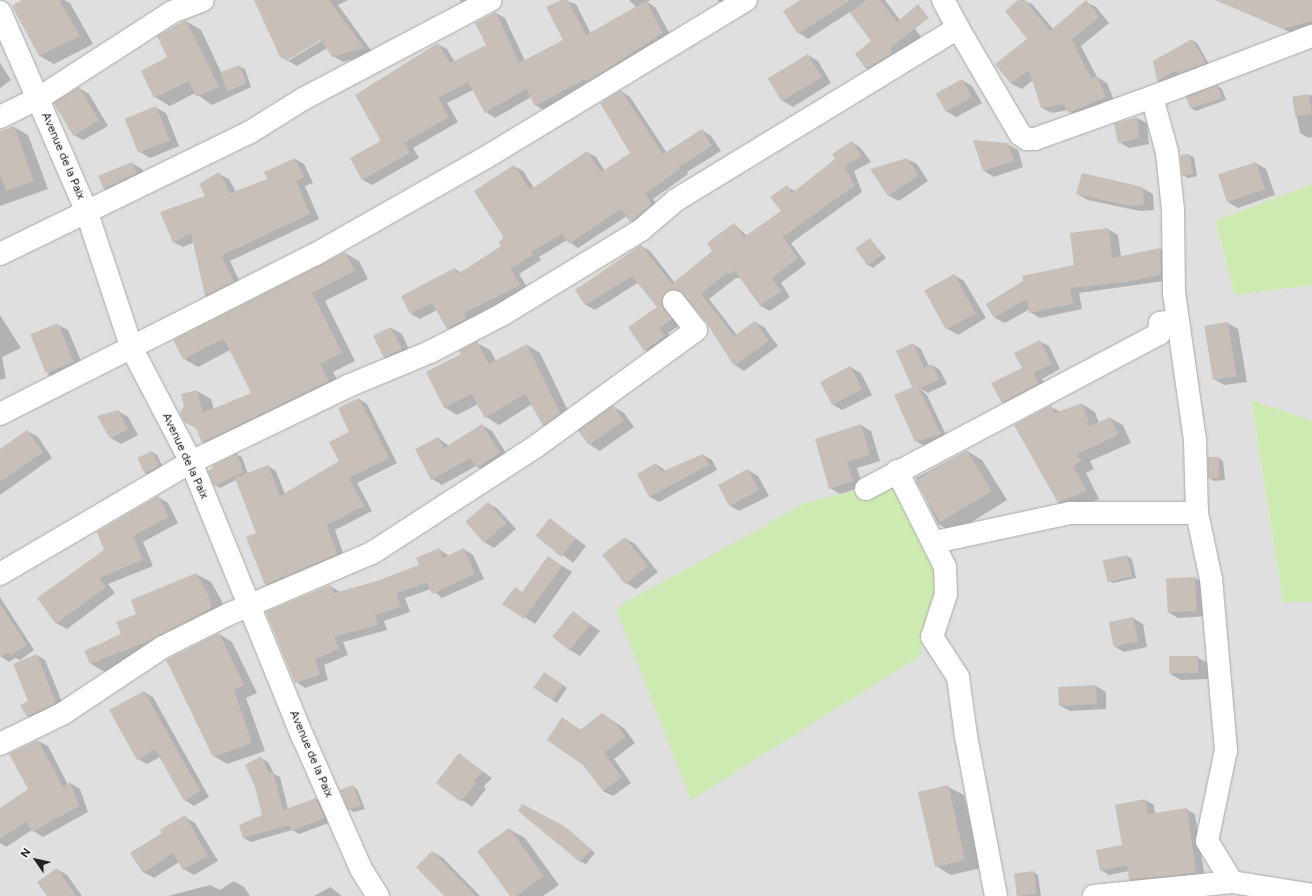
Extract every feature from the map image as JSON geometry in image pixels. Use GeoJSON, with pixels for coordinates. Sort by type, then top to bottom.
{"type":"FeatureCollection","features":[{"type":"Feature","properties":{"kind":"street"},"geometry":{"type":"LineString","coordinates":[[0,117],[38,98],[172,12],[203,0]]}},
{"type":"Feature","properties":{"kind":"street"},"geometry":{"type":"LineString","coordinates":[[0,254],[86,210],[135,190],[250,132],[303,99],[491,0]]}},
{"type":"Feature","properties":{"kind":"street"},"geometry":{"type":"LineString","coordinates":[[0,414],[132,349],[314,255],[498,150],[746,0]]}},
{"type":"Feature","properties":{"kind":"street"},"geometry":{"type":"LineString","coordinates":[[943,0],[1020,134],[1027,139],[1035,139],[1152,97],[1312,36]]}},
{"type":"Feature","properties":{"kind":"street","name":"Avenue de la Paix"},"geometry":{"type":"LineString","coordinates":[[0,12],[86,210],[132,349],[191,462],[249,605],[361,869],[378,896]]}},
{"type":"Feature","properties":{"kind":"street"},"geometry":{"type":"LineString","coordinates":[[0,574],[191,462],[348,386],[430,352],[503,314],[641,230],[676,200],[958,28]]}},
{"type":"Feature","properties":{"kind":"street"},"geometry":{"type":"LineString","coordinates":[[1152,97],[1168,159],[1173,210],[1177,320],[1195,440],[1197,513],[1211,579],[1226,750],[1207,841],[1232,882]]}},
{"type":"Feature","properties":{"kind":"street"},"geometry":{"type":"LineString","coordinates":[[0,744],[62,714],[163,647],[249,605],[372,553],[535,447],[696,330],[674,302]]}},
{"type":"Feature","properties":{"kind":"street"},"geometry":{"type":"LineString","coordinates":[[866,489],[897,471],[1159,334],[1160,323],[1177,320]]}},
{"type":"Feature","properties":{"kind":"street"},"geometry":{"type":"LineString","coordinates":[[897,471],[934,542],[945,567],[946,594],[932,637],[958,677],[966,736],[996,896]]}},
{"type":"Feature","properties":{"kind":"street"},"geometry":{"type":"LineString","coordinates":[[934,542],[1070,513],[1197,513]]}},
{"type":"Feature","properties":{"kind":"street"},"geometry":{"type":"LineString","coordinates":[[1094,896],[1232,882],[1312,894]]}},
{"type":"Feature","properties":{"kind":"shaded area"},"geometry":{"type":"Polygon","coordinates":[[[0,0],[1312,0],[1312,184],[1215,222],[1235,295],[1312,285],[1312,421],[1251,401],[1283,602],[1312,602],[1312,896],[0,896],[0,0]]]}},
{"type":"Feature","properties":{"kind":"green space"},"geometry":{"type":"Polygon","coordinates":[[[1312,184],[1312,285],[1235,295],[1215,221],[1312,184]]]}},
{"type":"Feature","properties":{"kind":"green space"},"geometry":{"type":"Polygon","coordinates":[[[1251,400],[1312,421],[1312,602],[1283,602],[1251,400]]]}},
{"type":"Feature","properties":{"kind":"green space"},"geometry":{"type":"Polygon","coordinates":[[[898,480],[940,567],[920,656],[691,800],[616,608],[806,503],[898,480]]]}},
{"type":"Feature","properties":{"kind":"building"},"geometry":{"type":"Polygon","coordinates":[[[22,0],[59,0],[80,36],[39,56],[12,6],[22,0]]]}},
{"type":"Feature","properties":{"kind":"building"},"geometry":{"type":"Polygon","coordinates":[[[254,0],[329,0],[364,48],[332,57],[321,40],[286,61],[283,56],[280,57],[254,0]]]}},
{"type":"Feature","properties":{"kind":"building"},"geometry":{"type":"Polygon","coordinates":[[[561,0],[568,0],[586,35],[646,1],[663,33],[587,82],[585,79],[535,106],[526,89],[485,113],[468,82],[438,98],[449,117],[404,143],[410,153],[362,180],[350,158],[379,142],[380,139],[355,95],[438,43],[450,63],[486,45],[475,23],[496,12],[519,63],[563,40],[546,7],[561,0]]]}},
{"type":"Feature","properties":{"kind":"building"},"geometry":{"type":"Polygon","coordinates":[[[800,0],[851,0],[798,34],[783,11],[800,0]]]}},
{"type":"Feature","properties":{"kind":"building"},"geometry":{"type":"Polygon","coordinates":[[[866,0],[880,0],[897,22],[918,4],[929,18],[890,48],[893,53],[866,69],[855,54],[871,41],[850,13],[866,0]]]}},
{"type":"Feature","properties":{"kind":"building"},"geometry":{"type":"Polygon","coordinates":[[[1018,0],[1025,0],[1050,31],[1086,0],[1099,17],[1072,40],[1091,78],[1097,76],[1106,97],[1068,113],[1064,104],[1041,108],[1029,70],[1011,84],[995,64],[1027,39],[1005,11],[1018,0]]]}},
{"type":"Feature","properties":{"kind":"building"},"geometry":{"type":"Polygon","coordinates":[[[1215,0],[1312,0],[1312,21],[1283,29],[1215,0]]]}},
{"type":"Feature","properties":{"kind":"building"},"geometry":{"type":"Polygon","coordinates":[[[186,20],[219,87],[196,97],[189,81],[154,98],[141,71],[167,57],[157,36],[186,20]]]}},
{"type":"Feature","properties":{"kind":"building"},"geometry":{"type":"Polygon","coordinates":[[[1192,39],[1206,63],[1178,74],[1177,70],[1157,81],[1153,61],[1192,39]]]}},
{"type":"Feature","properties":{"kind":"building"},"geometry":{"type":"Polygon","coordinates":[[[808,54],[822,77],[782,101],[768,78],[808,54]]]}},
{"type":"Feature","properties":{"kind":"building"},"geometry":{"type":"Polygon","coordinates":[[[240,65],[247,84],[227,91],[220,72],[240,65]]]}},
{"type":"Feature","properties":{"kind":"building"},"geometry":{"type":"Polygon","coordinates":[[[962,79],[972,97],[946,112],[936,94],[962,79]]]}},
{"type":"Feature","properties":{"kind":"building"},"geometry":{"type":"Polygon","coordinates":[[[1218,85],[1222,98],[1190,108],[1185,95],[1218,85]]]}},
{"type":"Feature","properties":{"kind":"building"},"geometry":{"type":"Polygon","coordinates":[[[79,87],[99,120],[73,136],[53,102],[79,87]]]}},
{"type":"Feature","properties":{"kind":"building"},"geometry":{"type":"Polygon","coordinates":[[[621,90],[663,154],[702,129],[712,146],[679,167],[680,169],[645,194],[652,204],[630,222],[621,209],[569,244],[562,234],[531,252],[533,255],[511,269],[520,285],[464,313],[466,319],[447,329],[432,303],[410,314],[401,296],[455,268],[458,274],[501,246],[498,242],[504,238],[474,191],[514,165],[530,190],[587,151],[601,172],[630,153],[600,103],[621,90]]]}},
{"type":"Feature","properties":{"kind":"building"},"geometry":{"type":"Polygon","coordinates":[[[1309,94],[1312,114],[1295,116],[1292,97],[1309,94]]]}},
{"type":"Feature","properties":{"kind":"building"},"geometry":{"type":"Polygon","coordinates":[[[156,106],[170,140],[138,153],[124,119],[156,106]]]}},
{"type":"Feature","properties":{"kind":"building"},"geometry":{"type":"Polygon","coordinates":[[[1137,117],[1139,138],[1118,143],[1114,124],[1137,117]]]}},
{"type":"Feature","properties":{"kind":"building"},"geometry":{"type":"Polygon","coordinates":[[[14,126],[34,181],[6,191],[0,175],[0,131],[14,126]]]}},
{"type":"Feature","properties":{"kind":"building"},"geometry":{"type":"Polygon","coordinates":[[[973,140],[1008,143],[1014,161],[983,171],[973,140]]]}},
{"type":"Feature","properties":{"kind":"building"},"geometry":{"type":"Polygon","coordinates":[[[852,141],[862,156],[845,166],[854,186],[783,237],[798,258],[772,278],[781,291],[760,306],[735,271],[729,275],[727,272],[701,294],[734,336],[755,321],[769,341],[734,366],[706,322],[679,291],[672,290],[663,297],[662,304],[672,319],[659,328],[665,336],[644,351],[628,327],[657,307],[632,276],[585,305],[575,290],[641,245],[672,284],[712,251],[707,243],[734,223],[744,237],[781,211],[770,197],[787,185],[792,193],[835,159],[832,154],[852,141]]]}},
{"type":"Feature","properties":{"kind":"building"},"geometry":{"type":"Polygon","coordinates":[[[1189,154],[1193,174],[1182,176],[1180,155],[1189,154]]]}},
{"type":"Feature","properties":{"kind":"building"},"geometry":{"type":"Polygon","coordinates":[[[295,158],[304,177],[296,181],[310,214],[221,256],[234,282],[205,296],[191,233],[173,243],[160,212],[205,196],[199,184],[219,172],[230,193],[267,179],[264,172],[295,158]]]}},
{"type":"Feature","properties":{"kind":"building"},"geometry":{"type":"Polygon","coordinates":[[[907,158],[919,175],[888,196],[870,169],[907,158]]]}},
{"type":"Feature","properties":{"kind":"building"},"geometry":{"type":"Polygon","coordinates":[[[132,162],[137,173],[104,189],[98,176],[132,162]]]}},
{"type":"Feature","properties":{"kind":"building"},"geometry":{"type":"Polygon","coordinates":[[[1256,162],[1265,190],[1227,202],[1218,174],[1256,162]]]}},
{"type":"Feature","properties":{"kind":"building"},"geometry":{"type":"Polygon","coordinates":[[[1082,173],[1143,187],[1144,205],[1129,206],[1076,194],[1082,173]]]}},
{"type":"Feature","properties":{"kind":"building"},"geometry":{"type":"Polygon","coordinates":[[[1109,228],[1112,258],[1160,248],[1161,275],[1126,282],[1070,288],[1073,304],[1029,313],[1027,299],[994,318],[986,304],[1023,281],[1022,276],[1074,265],[1070,233],[1109,228]]]}},
{"type":"Feature","properties":{"kind":"building"},"geometry":{"type":"Polygon","coordinates":[[[870,238],[882,255],[867,266],[855,248],[870,238]]]}},
{"type":"Feature","properties":{"kind":"building"},"geometry":{"type":"Polygon","coordinates":[[[345,252],[355,271],[312,293],[342,353],[320,364],[329,381],[202,443],[196,428],[184,422],[180,413],[184,406],[181,394],[197,390],[203,413],[251,393],[224,339],[183,359],[173,340],[345,252]]]}},
{"type":"Feature","properties":{"kind":"building"},"geometry":{"type":"Polygon","coordinates":[[[954,274],[976,313],[946,330],[924,290],[954,274]]]}},
{"type":"Feature","properties":{"kind":"building"},"geometry":{"type":"Polygon","coordinates":[[[1228,322],[1237,376],[1213,380],[1204,326],[1228,322]]]}},
{"type":"Feature","properties":{"kind":"building"},"geometry":{"type":"Polygon","coordinates":[[[58,323],[74,362],[46,373],[30,334],[58,323]]]}},
{"type":"Feature","properties":{"kind":"building"},"geometry":{"type":"Polygon","coordinates":[[[391,327],[402,349],[384,358],[373,336],[391,327]]]}},
{"type":"Feature","properties":{"kind":"building"},"geometry":{"type":"Polygon","coordinates":[[[1040,340],[1052,364],[1033,373],[1039,383],[1002,403],[991,383],[1022,368],[1014,353],[1040,340]]]}},
{"type":"Feature","properties":{"kind":"building"},"geometry":{"type":"Polygon","coordinates":[[[477,341],[489,364],[527,344],[560,413],[543,426],[525,394],[485,418],[471,394],[444,408],[426,372],[461,354],[459,351],[477,341]]]}},
{"type":"Feature","properties":{"kind":"building"},"geometry":{"type":"Polygon","coordinates":[[[913,343],[924,368],[932,364],[939,379],[919,389],[941,434],[915,442],[894,395],[912,387],[896,351],[913,343]]]}},
{"type":"Feature","properties":{"kind":"building"},"geometry":{"type":"Polygon","coordinates":[[[850,366],[862,389],[832,405],[820,382],[850,366]]]}},
{"type":"Feature","properties":{"kind":"building"},"geometry":{"type":"Polygon","coordinates":[[[359,398],[389,458],[349,478],[364,506],[327,525],[337,554],[265,585],[246,537],[256,533],[235,478],[268,465],[280,496],[339,461],[329,442],[349,432],[338,408],[359,398]]]}},
{"type":"Feature","properties":{"kind":"building"},"geometry":{"type":"Polygon","coordinates":[[[1082,403],[1090,426],[1110,417],[1118,435],[1077,454],[1081,461],[1073,466],[1087,491],[1058,503],[1014,425],[1051,405],[1055,413],[1082,403]]]}},
{"type":"Feature","properties":{"kind":"building"},"geometry":{"type":"Polygon","coordinates":[[[613,405],[624,421],[589,445],[578,430],[613,405]]]}},
{"type":"Feature","properties":{"kind":"building"},"geometry":{"type":"Polygon","coordinates":[[[118,410],[128,429],[110,439],[97,416],[118,410]]]}},
{"type":"Feature","properties":{"kind":"building"},"geometry":{"type":"Polygon","coordinates":[[[482,424],[500,453],[476,468],[470,458],[431,480],[415,449],[438,437],[444,448],[482,424]]]}},
{"type":"Feature","properties":{"kind":"building"},"geometry":{"type":"Polygon","coordinates":[[[861,424],[870,455],[847,462],[853,481],[829,489],[815,439],[861,424]]]}},
{"type":"Feature","properties":{"kind":"building"},"geometry":{"type":"Polygon","coordinates":[[[27,430],[43,452],[0,482],[0,449],[27,430]]]}},
{"type":"Feature","properties":{"kind":"building"},"geometry":{"type":"Polygon","coordinates":[[[967,450],[992,491],[940,522],[916,481],[967,450]]]}},
{"type":"Feature","properties":{"kind":"building"},"geometry":{"type":"Polygon","coordinates":[[[152,451],[159,466],[145,473],[137,458],[152,451]]]}},
{"type":"Feature","properties":{"kind":"building"},"geometry":{"type":"Polygon","coordinates":[[[237,453],[243,472],[214,486],[208,471],[213,468],[212,466],[237,453]]]}},
{"type":"Feature","properties":{"kind":"building"},"geometry":{"type":"Polygon","coordinates":[[[703,454],[709,465],[649,497],[637,474],[656,463],[661,472],[703,454]]]}},
{"type":"Feature","properties":{"kind":"building"},"geometry":{"type":"Polygon","coordinates":[[[1208,457],[1219,457],[1219,478],[1208,478],[1208,457]]]}},
{"type":"Feature","properties":{"kind":"building"},"geometry":{"type":"Polygon","coordinates":[[[748,469],[759,490],[729,506],[718,485],[748,469]]]}},
{"type":"Feature","properties":{"kind":"building"},"geometry":{"type":"Polygon","coordinates":[[[158,496],[169,517],[133,536],[143,560],[99,578],[106,587],[56,624],[37,598],[104,550],[97,532],[158,496]]]}},
{"type":"Feature","properties":{"kind":"building"},"geometry":{"type":"Polygon","coordinates":[[[488,502],[506,523],[484,543],[465,522],[488,502]]]}},
{"type":"Feature","properties":{"kind":"building"},"geometry":{"type":"Polygon","coordinates":[[[550,518],[576,539],[561,557],[536,536],[550,518]]]}},
{"type":"Feature","properties":{"kind":"building"},"geometry":{"type":"Polygon","coordinates":[[[625,537],[648,566],[625,584],[602,555],[625,537]]]}},
{"type":"Feature","properties":{"kind":"building"},"geometry":{"type":"Polygon","coordinates":[[[439,548],[443,558],[464,548],[475,574],[432,594],[427,583],[396,593],[401,607],[375,615],[378,625],[334,637],[339,649],[315,659],[320,675],[295,683],[266,612],[330,585],[334,593],[374,582],[419,565],[416,558],[439,548]]]}},
{"type":"Feature","properties":{"kind":"building"},"geometry":{"type":"Polygon","coordinates":[[[1127,555],[1132,576],[1108,582],[1103,561],[1127,555]]]}},
{"type":"Feature","properties":{"kind":"building"},"geometry":{"type":"Polygon","coordinates":[[[548,556],[562,566],[524,619],[502,604],[515,587],[522,592],[548,556]]]}},
{"type":"Feature","properties":{"kind":"building"},"geometry":{"type":"Polygon","coordinates":[[[196,573],[207,592],[212,608],[151,640],[90,664],[84,651],[121,634],[116,622],[136,614],[131,600],[196,573]]]}},
{"type":"Feature","properties":{"kind":"building"},"geometry":{"type":"Polygon","coordinates":[[[1195,577],[1197,611],[1168,612],[1166,579],[1195,577]]]}},
{"type":"Feature","properties":{"kind":"building"},"geometry":{"type":"Polygon","coordinates":[[[0,604],[27,645],[10,656],[9,652],[0,657],[0,604]]]}},
{"type":"Feature","properties":{"kind":"building"},"geometry":{"type":"Polygon","coordinates":[[[573,611],[590,625],[569,650],[552,637],[573,611]]]}},
{"type":"Feature","properties":{"kind":"building"},"geometry":{"type":"Polygon","coordinates":[[[1133,617],[1138,641],[1114,647],[1109,622],[1133,617]]]}},
{"type":"Feature","properties":{"kind":"building"},"geometry":{"type":"Polygon","coordinates":[[[219,633],[244,685],[234,690],[252,743],[213,757],[166,660],[219,633]]]}},
{"type":"Feature","properties":{"kind":"building"},"geometry":{"type":"Polygon","coordinates":[[[37,654],[56,703],[27,717],[20,705],[28,701],[13,664],[37,654]]]}},
{"type":"Feature","properties":{"kind":"building"},"geometry":{"type":"Polygon","coordinates":[[[1169,656],[1198,656],[1198,673],[1169,673],[1169,656]]]}},
{"type":"Feature","properties":{"kind":"building"},"geometry":{"type":"Polygon","coordinates":[[[544,672],[563,685],[552,701],[533,688],[544,672]]]}},
{"type":"Feature","properties":{"kind":"building"},"geometry":{"type":"Polygon","coordinates":[[[1096,685],[1097,704],[1059,706],[1058,687],[1096,685]]]}},
{"type":"Feature","properties":{"kind":"building"},"geometry":{"type":"Polygon","coordinates":[[[144,691],[200,791],[184,801],[155,749],[137,760],[109,710],[144,691]]]}},
{"type":"Feature","properties":{"kind":"building"},"geometry":{"type":"Polygon","coordinates":[[[602,713],[615,722],[625,737],[604,753],[622,777],[603,791],[583,765],[547,740],[562,717],[580,730],[602,713]]]}},
{"type":"Feature","properties":{"kind":"building"},"geometry":{"type":"Polygon","coordinates":[[[38,740],[63,787],[70,782],[79,806],[32,832],[26,822],[0,839],[0,808],[28,789],[9,754],[38,740]]]}},
{"type":"Feature","properties":{"kind":"building"},"geometry":{"type":"Polygon","coordinates":[[[459,753],[483,772],[474,780],[476,783],[461,802],[436,783],[459,753]]]}},
{"type":"Feature","properties":{"kind":"building"},"geometry":{"type":"Polygon","coordinates":[[[261,756],[269,773],[273,772],[283,810],[316,798],[325,818],[291,831],[289,825],[243,838],[239,825],[262,815],[255,787],[245,765],[261,756]]]}},
{"type":"Feature","properties":{"kind":"building"},"geometry":{"type":"Polygon","coordinates":[[[353,785],[361,806],[348,811],[340,790],[353,785]]]}},
{"type":"Feature","properties":{"kind":"building"},"geometry":{"type":"Polygon","coordinates":[[[948,785],[965,860],[935,867],[918,792],[948,785]]]}},
{"type":"Feature","properties":{"kind":"building"},"geometry":{"type":"Polygon","coordinates":[[[1145,799],[1148,814],[1187,808],[1196,873],[1129,880],[1127,865],[1100,871],[1096,850],[1122,845],[1115,805],[1145,799]]]}},
{"type":"Feature","properties":{"kind":"building"},"geometry":{"type":"Polygon","coordinates":[[[522,804],[564,826],[591,850],[580,862],[518,811],[522,804]]]}},
{"type":"Feature","properties":{"kind":"building"},"geometry":{"type":"Polygon","coordinates":[[[185,815],[208,856],[183,870],[173,853],[143,873],[130,853],[162,833],[160,830],[185,815]]]}},
{"type":"Feature","properties":{"kind":"building"},"geometry":{"type":"Polygon","coordinates":[[[509,828],[544,876],[516,896],[510,896],[477,851],[509,828]]]}},
{"type":"Feature","properties":{"kind":"building"},"geometry":{"type":"Polygon","coordinates":[[[432,851],[476,896],[444,896],[416,867],[432,851]]]}},
{"type":"Feature","properties":{"kind":"building"},"geometry":{"type":"Polygon","coordinates":[[[57,868],[76,896],[47,896],[37,882],[57,868]]]}},
{"type":"Feature","properties":{"kind":"building"},"geometry":{"type":"Polygon","coordinates":[[[1034,871],[1037,894],[1017,896],[1014,873],[1034,871]]]}}]}
